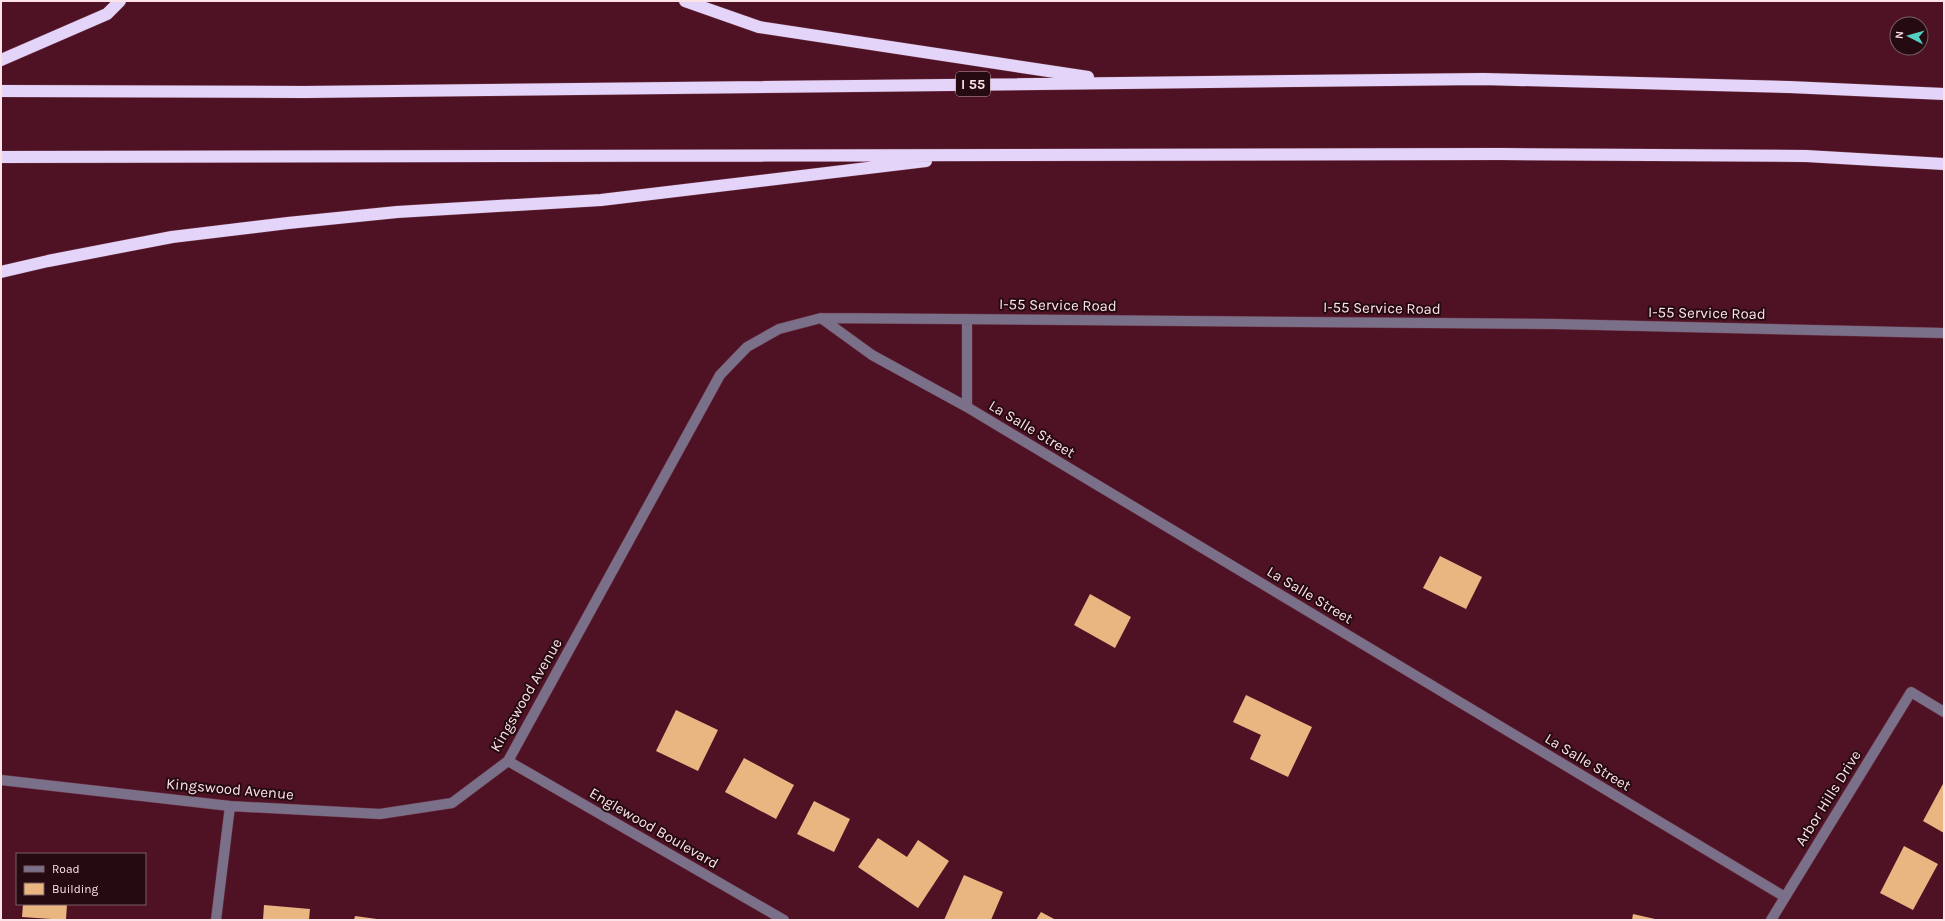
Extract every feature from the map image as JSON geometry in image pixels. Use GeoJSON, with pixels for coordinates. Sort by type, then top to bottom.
{"type":"FeatureCollection","features":[{"type":"Feature","properties":{"kind":"highway"},"geometry":{"type":"LineString","coordinates":[[1,60],[106,14],[120,1]]}},
{"type":"Feature","properties":{"kind":"highway"},"geometry":{"type":"LineString","coordinates":[[686,1],[759,27],[1125,82]]}},
{"type":"Feature","properties":{"kind":"highway","name":"I 55"},"geometry":{"type":"LineString","coordinates":[[1,92],[304,92],[1483,79],[1788,87],[1944,94]]}},
{"type":"Feature","properties":{"kind":"highway"},"geometry":{"type":"LineString","coordinates":[[1,157],[1509,154],[1798,156],[1944,164]]}},
{"type":"Feature","properties":{"kind":"highway"},"geometry":{"type":"LineString","coordinates":[[1,272],[48,261],[172,237],[288,223],[397,212],[601,200],[983,155]]}},
{"type":"Feature","properties":{"kind":"street","name":"I-55 Service Road"},"geometry":{"type":"LineString","coordinates":[[820,318],[1555,324],[1944,333]]}},
{"type":"Feature","properties":{"kind":"street","name":"La Salle Street"},"geometry":{"type":"LineString","coordinates":[[820,318],[872,355],[967,408],[1785,897]]}},
{"type":"Feature","properties":{"kind":"street","name":"Kingswood Avenue"},"geometry":{"type":"LineString","coordinates":[[1,780],[230,806],[380,814],[452,803],[508,761],[720,375],[747,347],[779,329],[820,318]]}},
{"type":"Feature","properties":{"kind":"street"},"geometry":{"type":"LineString","coordinates":[[967,319],[967,408]]}},
{"type":"Feature","properties":{"kind":"street","name":"Arbor Hills Drive"},"geometry":{"type":"LineString","coordinates":[[1772,920],[1911,692],[1944,712]]}},
{"type":"Feature","properties":{"kind":"street","name":"Englewood Boulevard"},"geometry":{"type":"LineString","coordinates":[[508,761],[784,920]]}},
{"type":"Feature","properties":{"kind":"street"},"geometry":{"type":"LineString","coordinates":[[216,920],[230,806]]}},
{"type":"Feature","properties":{"kind":"building"},"geometry":{"type":"Polygon","coordinates":[[[1440,556],[1482,577],[1466,609],[1423,588],[1440,556]]]}},
{"type":"Feature","properties":{"kind":"building"},"geometry":{"type":"Polygon","coordinates":[[[1090,594],[1131,617],[1115,648],[1074,625],[1090,594]]]}},
{"type":"Feature","properties":{"kind":"building"},"geometry":{"type":"Polygon","coordinates":[[[1246,695],[1312,727],[1288,777],[1250,759],[1261,735],[1233,722],[1246,695]]]}},
{"type":"Feature","properties":{"kind":"building"},"geometry":{"type":"Polygon","coordinates":[[[676,710],[718,730],[698,771],[656,751],[676,710]]]}},
{"type":"Feature","properties":{"kind":"building"},"geometry":{"type":"Polygon","coordinates":[[[744,758],[794,785],[776,819],[725,792],[744,758]]]}},
{"type":"Feature","properties":{"kind":"building"},"geometry":{"type":"Polygon","coordinates":[[[1944,782],[1944,833],[1923,821],[1944,782]]]}},
{"type":"Feature","properties":{"kind":"building"},"geometry":{"type":"Polygon","coordinates":[[[814,801],[850,819],[834,852],[797,834],[814,801]]]}},
{"type":"Feature","properties":{"kind":"building"},"geometry":{"type":"Polygon","coordinates":[[[878,838],[907,857],[918,840],[949,861],[918,908],[858,867],[878,838]]]}},
{"type":"Feature","properties":{"kind":"building"},"geometry":{"type":"Polygon","coordinates":[[[1904,846],[1938,864],[1913,910],[1880,893],[1904,846]]]}},
{"type":"Feature","properties":{"kind":"building"},"geometry":{"type":"Polygon","coordinates":[[[964,875],[1003,892],[991,920],[944,920],[964,875]]]}},
{"type":"Feature","properties":{"kind":"building"},"geometry":{"type":"Polygon","coordinates":[[[23,905],[67,905],[66,920],[22,917],[23,905]]]}},
{"type":"Feature","properties":{"kind":"building"},"geometry":{"type":"Polygon","coordinates":[[[264,905],[310,909],[309,920],[263,920],[264,905]]]}},
{"type":"Feature","properties":{"kind":"building"},"geometry":{"type":"Polygon","coordinates":[[[1041,912],[1056,920],[1036,920],[1041,912]]]}},
{"type":"Feature","properties":{"kind":"building"},"geometry":{"type":"Polygon","coordinates":[[[1633,914],[1655,919],[1655,920],[1632,920],[1633,914]]]}},
{"type":"Feature","properties":{"kind":"building"},"geometry":{"type":"Polygon","coordinates":[[[355,916],[377,919],[377,920],[354,920],[355,916]]]}}]}
